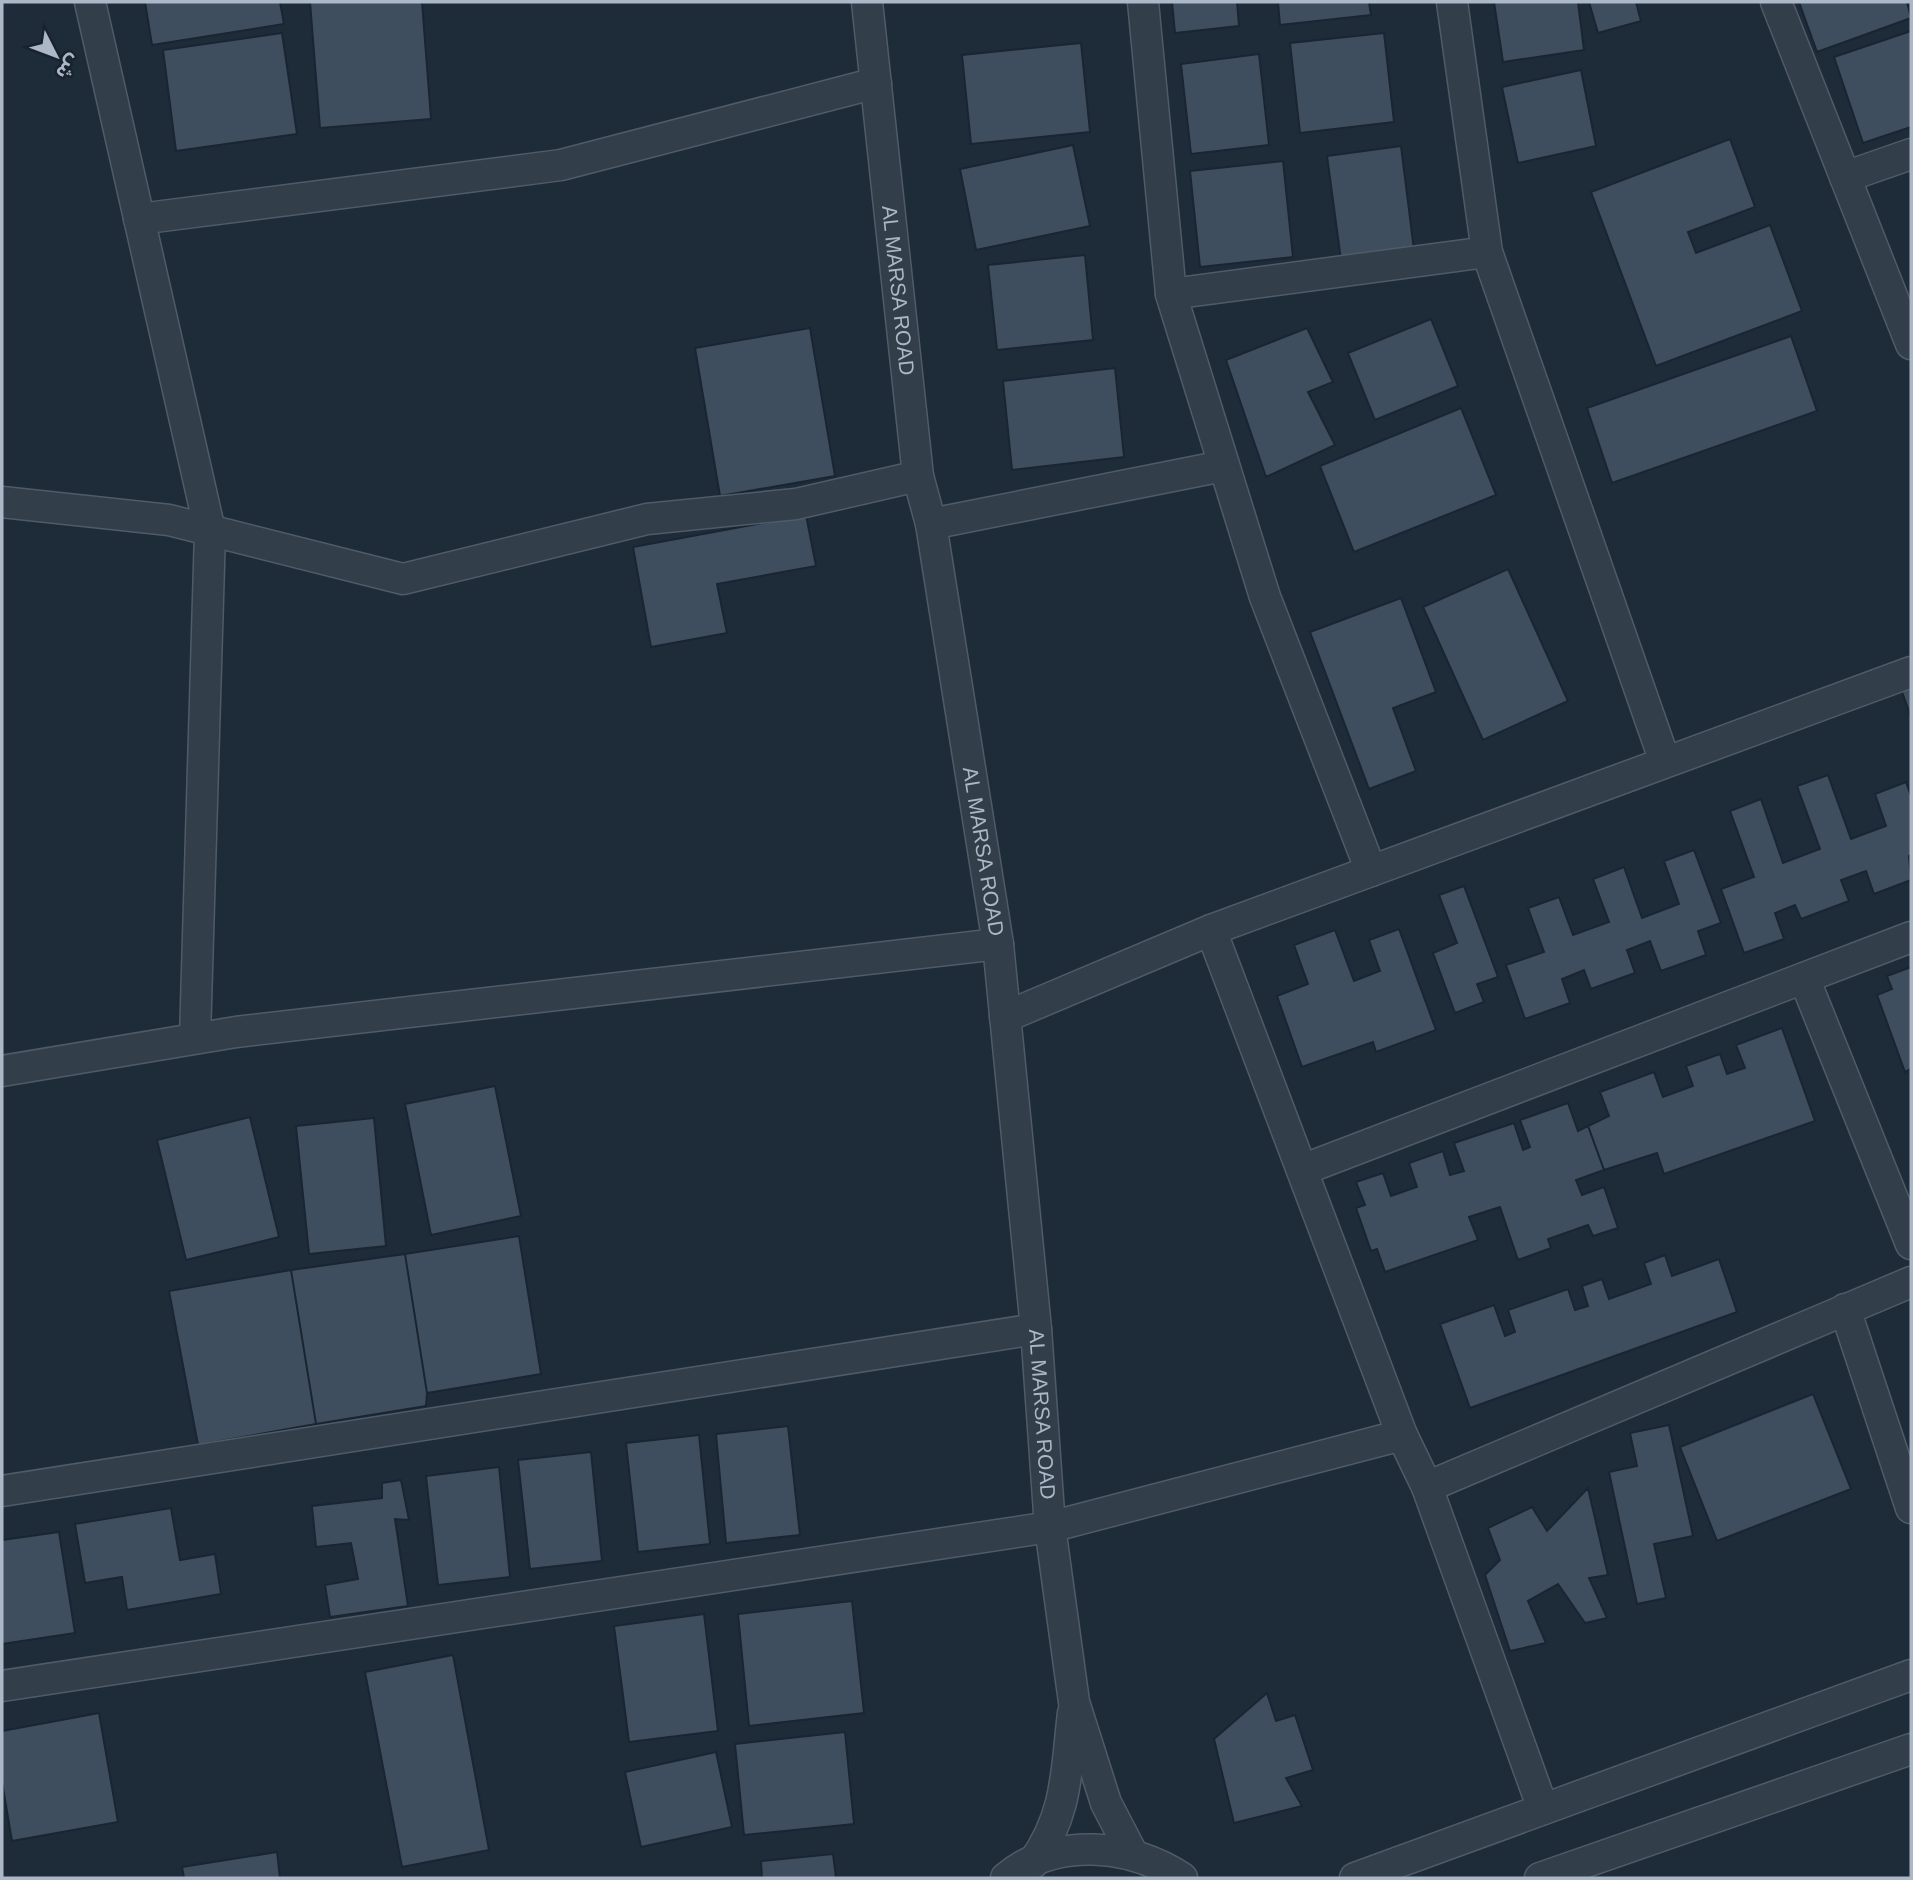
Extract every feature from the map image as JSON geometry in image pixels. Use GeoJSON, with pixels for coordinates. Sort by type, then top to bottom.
{"type":"FeatureCollection","features":[{"type":"Feature","properties":{"kind":"street"},"geometry":{"type":"LineString","coordinates":[[90,2],[211,531],[195,1038]]}},
{"type":"Feature","properties":{"kind":"street","name":"AL MARSA ROAD"},"geometry":{"type":"LineString","coordinates":[[867,2],[918,476],[931,524],[998,944],[1036,1329],[1051,1527],[1074,1702],[1106,1803],[1133,1855]]}},
{"type":"Feature","properties":{"kind":"street"},"geometry":{"type":"LineString","coordinates":[[1143,2],[1171,294],[1265,597],[1371,871]]}},
{"type":"Feature","properties":{"kind":"street"},"geometry":{"type":"LineString","coordinates":[[1452,2],[1487,252],[1665,762]]}},
{"type":"Feature","properties":{"kind":"street"},"geometry":{"type":"LineString","coordinates":[[1776,2],[1911,344]]}},
{"type":"Feature","properties":{"kind":"street"},"geometry":{"type":"LineString","coordinates":[[139,219],[561,165],[876,83]]}},
{"type":"Feature","properties":{"kind":"street"},"geometry":{"type":"LineString","coordinates":[[1845,177],[1911,154]]}},
{"type":"Feature","properties":{"kind":"street"},"geometry":{"type":"LineString","coordinates":[[1171,294],[1487,252]]}},
{"type":"Feature","properties":{"kind":"street"},"geometry":{"type":"LineString","coordinates":[[931,524],[1223,466]]}},
{"type":"Feature","properties":{"kind":"street"},"geometry":{"type":"LineString","coordinates":[[2,502],[169,520],[403,579],[647,519],[796,504],[918,476]]}},
{"type":"Feature","properties":{"kind":"street"},"geometry":{"type":"LineString","coordinates":[[1005,1017],[1211,930],[1911,671]]}},
{"type":"Feature","properties":{"kind":"street"},"geometry":{"type":"LineString","coordinates":[[1211,930],[1402,1435],[1427,1488],[1544,1809]]}},
{"type":"Feature","properties":{"kind":"street"},"geometry":{"type":"LineString","coordinates":[[1302,1170],[1911,937]]}},
{"type":"Feature","properties":{"kind":"street"},"geometry":{"type":"LineString","coordinates":[[2,1071],[195,1038],[998,944]]}},
{"type":"Feature","properties":{"kind":"street"},"geometry":{"type":"LineString","coordinates":[[1804,978],[1911,1244]]}},
{"type":"Feature","properties":{"kind":"street"},"geometry":{"type":"LineString","coordinates":[[1427,1488],[1911,1282]]}},
{"type":"Feature","properties":{"kind":"street"},"geometry":{"type":"LineString","coordinates":[[1845,1309],[1911,1508]]}},
{"type":"Feature","properties":{"kind":"street"},"geometry":{"type":"LineString","coordinates":[[2,1491],[1036,1329]]}},
{"type":"Feature","properties":{"kind":"street"},"geometry":{"type":"LineString","coordinates":[[2,1686],[1051,1527],[1402,1435]]}},
{"type":"Feature","properties":{"kind":"street"},"geometry":{"type":"LineString","coordinates":[[1355,1878],[1911,1675]]}},
{"type":"Feature","properties":{"kind":"street","name":"AL MARSA ROAD"},"geometry":{"type":"LineString","coordinates":[[1033,1863],[1055,1826],[1063,1805],[1074,1702]]}},
{"type":"Feature","properties":{"kind":"street"},"geometry":{"type":"LineString","coordinates":[[1540,1878],[1911,1749]]}},
{"type":"Feature","properties":{"kind":"street"},"geometry":{"type":"LineString","coordinates":[[1006,1878],[1033,1863],[1064,1851],[1112,1849],[1158,1862],[1182,1878]]}},
{"type":"Feature","properties":{"kind":"building"},"geometry":{"type":"Polygon","coordinates":[[[145,2],[280,2],[284,24],[152,45],[145,2]]]}},
{"type":"Feature","properties":{"kind":"building"},"geometry":{"type":"Polygon","coordinates":[[[310,2],[422,2],[431,119],[320,128],[310,2]]]}},
{"type":"Feature","properties":{"kind":"building"},"geometry":{"type":"Polygon","coordinates":[[[1172,2],[1237,2],[1239,26],[1175,33],[1172,2]]]}},
{"type":"Feature","properties":{"kind":"building"},"geometry":{"type":"Polygon","coordinates":[[[1278,2],[1369,2],[1371,15],[1280,25],[1278,2]]]}},
{"type":"Feature","properties":{"kind":"building"},"geometry":{"type":"Polygon","coordinates":[[[1494,2],[1578,2],[1584,50],[1503,62],[1494,2]]]}},
{"type":"Feature","properties":{"kind":"building"},"geometry":{"type":"Polygon","coordinates":[[[1589,2],[1636,2],[1641,21],[1598,33],[1589,2]]]}},
{"type":"Feature","properties":{"kind":"building"},"geometry":{"type":"Polygon","coordinates":[[[1799,2],[1907,2],[1911,18],[1817,52],[1799,2]]]}},
{"type":"Feature","properties":{"kind":"building"},"geometry":{"type":"Polygon","coordinates":[[[1911,31],[1911,127],[1863,143],[1834,57],[1911,31]]]}},
{"type":"Feature","properties":{"kind":"building"},"geometry":{"type":"Polygon","coordinates":[[[282,33],[297,134],[176,151],[163,50],[282,33]]]}},
{"type":"Feature","properties":{"kind":"building"},"geometry":{"type":"Polygon","coordinates":[[[1384,33],[1394,122],[1300,133],[1290,43],[1384,33]]]}},
{"type":"Feature","properties":{"kind":"building"},"geometry":{"type":"Polygon","coordinates":[[[1081,43],[1090,132],[971,144],[962,55],[1081,43]]]}},
{"type":"Feature","properties":{"kind":"building"},"geometry":{"type":"Polygon","coordinates":[[[1259,54],[1269,145],[1191,154],[1181,64],[1259,54]]]}},
{"type":"Feature","properties":{"kind":"building"},"geometry":{"type":"Polygon","coordinates":[[[1581,70],[1596,146],[1518,163],[1502,87],[1581,70]]]}},
{"type":"Feature","properties":{"kind":"building"},"geometry":{"type":"Polygon","coordinates":[[[1730,139],[1755,207],[1688,232],[1696,253],[1770,225],[1802,311],[1656,366],[1591,192],[1730,139]]]}},
{"type":"Feature","properties":{"kind":"building"},"geometry":{"type":"Polygon","coordinates":[[[1073,145],[1090,226],[976,250],[960,169],[1073,145]]]}},
{"type":"Feature","properties":{"kind":"building"},"geometry":{"type":"Polygon","coordinates":[[[1401,146],[1414,250],[1341,260],[1327,156],[1401,146]]]}},
{"type":"Feature","properties":{"kind":"building"},"geometry":{"type":"Polygon","coordinates":[[[1283,161],[1293,257],[1200,267],[1190,171],[1283,161]]]}},
{"type":"Feature","properties":{"kind":"building"},"geometry":{"type":"Polygon","coordinates":[[[1085,255],[1093,340],[997,350],[988,265],[1085,255]]]}},
{"type":"Feature","properties":{"kind":"building"},"geometry":{"type":"Polygon","coordinates":[[[1431,319],[1458,386],[1375,420],[1348,353],[1431,319]]]}},
{"type":"Feature","properties":{"kind":"building"},"geometry":{"type":"Polygon","coordinates":[[[810,328],[835,476],[720,496],[695,348],[810,328]]]}},
{"type":"Feature","properties":{"kind":"building"},"geometry":{"type":"Polygon","coordinates":[[[1307,328],[1333,382],[1308,392],[1335,445],[1266,477],[1226,360],[1307,328]]]}},
{"type":"Feature","properties":{"kind":"building"},"geometry":{"type":"Polygon","coordinates":[[[1791,336],[1817,411],[1612,483],[1587,408],[1791,336]]]}},
{"type":"Feature","properties":{"kind":"building"},"geometry":{"type":"Polygon","coordinates":[[[1115,368],[1124,457],[1012,470],[1003,381],[1115,368]]]}},
{"type":"Feature","properties":{"kind":"building"},"geometry":{"type":"Polygon","coordinates":[[[1461,408],[1496,495],[1354,552],[1320,466],[1461,408]]]}},
{"type":"Feature","properties":{"kind":"building"},"geometry":{"type":"Polygon","coordinates":[[[806,515],[816,566],[717,584],[727,633],[651,647],[633,547],[806,515]]]}},
{"type":"Feature","properties":{"kind":"building"},"geometry":{"type":"Polygon","coordinates":[[[1508,569],[1568,701],[1483,740],[1423,607],[1508,569]]]}},
{"type":"Feature","properties":{"kind":"building"},"geometry":{"type":"Polygon","coordinates":[[[1401,598],[1436,692],[1393,708],[1416,771],[1369,789],[1310,632],[1401,598]]]}},
{"type":"Feature","properties":{"kind":"building"},"geometry":{"type":"Polygon","coordinates":[[[1911,685],[1911,717],[1901,689],[1911,685]]]}},
{"type":"Feature","properties":{"kind":"building"},"geometry":{"type":"Polygon","coordinates":[[[1828,775],[1851,839],[1886,826],[1875,794],[1906,782],[1911,796],[1911,880],[1874,894],[1866,871],[1841,880],[1849,901],[1801,919],[1795,905],[1775,913],[1784,939],[1744,953],[1721,889],[1754,877],[1730,811],[1761,799],[1783,863],[1820,849],[1797,786],[1828,775]]]}},
{"type":"Feature","properties":{"kind":"building"},"geometry":{"type":"Polygon","coordinates":[[[1694,850],[1721,923],[1698,931],[1706,955],[1661,971],[1650,941],[1627,950],[1635,973],[1591,989],[1584,970],[1562,979],[1570,1003],[1525,1019],[1506,965],[1544,952],[1528,908],[1559,897],[1573,935],[1609,922],[1593,879],[1624,867],[1642,918],[1679,904],[1664,861],[1694,850]]]}},
{"type":"Feature","properties":{"kind":"building"},"geometry":{"type":"Polygon","coordinates":[[[1464,886],[1498,977],[1477,984],[1484,1002],[1455,1013],[1433,953],[1457,943],[1439,895],[1464,886]]]}},
{"type":"Feature","properties":{"kind":"building"},"geometry":{"type":"Polygon","coordinates":[[[1399,929],[1436,1030],[1376,1052],[1373,1042],[1302,1067],[1277,996],[1308,984],[1294,945],[1335,930],[1354,981],[1380,971],[1369,940],[1399,929]]]}},
{"type":"Feature","properties":{"kind":"building"},"geometry":{"type":"Polygon","coordinates":[[[1911,967],[1911,1069],[1905,1072],[1877,995],[1892,989],[1887,976],[1911,967]]]}},
{"type":"Feature","properties":{"kind":"building"},"geometry":{"type":"Polygon","coordinates":[[[1782,1028],[1815,1121],[1664,1174],[1657,1153],[1604,1170],[1588,1126],[1609,1116],[1600,1092],[1654,1072],[1663,1097],[1693,1086],[1686,1066],[1720,1054],[1727,1074],[1745,1068],[1736,1045],[1782,1028]]]}},
{"type":"Feature","properties":{"kind":"building"},"geometry":{"type":"Polygon","coordinates":[[[495,1086],[521,1216],[431,1235],[405,1104],[495,1086]]]}},
{"type":"Feature","properties":{"kind":"building"},"geometry":{"type":"Polygon","coordinates":[[[1568,1103],[1578,1131],[1588,1126],[1604,1170],[1576,1180],[1582,1195],[1604,1187],[1618,1228],[1593,1236],[1588,1225],[1548,1239],[1551,1248],[1518,1260],[1500,1207],[1469,1217],[1478,1240],[1385,1272],[1377,1249],[1371,1251],[1356,1208],[1365,1205],[1356,1182],[1383,1173],[1391,1196],[1417,1187],[1409,1163],[1443,1151],[1450,1175],[1464,1171],[1454,1143],[1514,1123],[1523,1150],[1530,1147],[1520,1120],[1568,1103]]]}},
{"type":"Feature","properties":{"kind":"building"},"geometry":{"type":"Polygon","coordinates":[[[250,1117],[279,1237],[186,1260],[157,1140],[250,1117]]]}},
{"type":"Feature","properties":{"kind":"building"},"geometry":{"type":"Polygon","coordinates":[[[374,1118],[386,1246],[309,1254],[296,1126],[374,1118]]]}},
{"type":"Feature","properties":{"kind":"building"},"geometry":{"type":"Polygon","coordinates":[[[519,1236],[541,1374],[427,1393],[405,1254],[519,1236]]]}},
{"type":"Feature","properties":{"kind":"building"},"geometry":{"type":"Polygon","coordinates":[[[405,1254],[427,1393],[426,1406],[316,1424],[291,1270],[405,1254]]]}},
{"type":"Feature","properties":{"kind":"building"},"geometry":{"type":"Polygon","coordinates":[[[1665,1255],[1672,1276],[1719,1259],[1737,1312],[1470,1408],[1440,1324],[1494,1305],[1505,1336],[1515,1332],[1508,1310],[1568,1289],[1575,1310],[1588,1306],[1582,1286],[1602,1279],[1609,1299],[1651,1284],[1644,1263],[1665,1255]]]}},
{"type":"Feature","properties":{"kind":"building"},"geometry":{"type":"Polygon","coordinates":[[[291,1270],[316,1424],[198,1445],[169,1291],[291,1270]]]}},
{"type":"Feature","properties":{"kind":"building"},"geometry":{"type":"Polygon","coordinates":[[[1813,1394],[1851,1489],[1717,1541],[1680,1447],[1813,1394]]]}},
{"type":"Feature","properties":{"kind":"building"},"geometry":{"type":"Polygon","coordinates":[[[1669,1425],[1693,1536],[1654,1544],[1666,1598],[1637,1604],[1609,1472],[1637,1466],[1630,1433],[1669,1425]]]}},
{"type":"Feature","properties":{"kind":"building"},"geometry":{"type":"Polygon","coordinates":[[[788,1426],[800,1535],[726,1543],[716,1434],[788,1426]]]}},
{"type":"Feature","properties":{"kind":"building"},"geometry":{"type":"Polygon","coordinates":[[[699,1435],[710,1544],[638,1552],[626,1443],[699,1435]]]}},
{"type":"Feature","properties":{"kind":"building"},"geometry":{"type":"Polygon","coordinates":[[[591,1452],[602,1561],[530,1569],[518,1460],[591,1452]]]}},
{"type":"Feature","properties":{"kind":"building"},"geometry":{"type":"Polygon","coordinates":[[[499,1467],[510,1577],[438,1585],[426,1476],[499,1467]]]}},
{"type":"Feature","properties":{"kind":"building"},"geometry":{"type":"Polygon","coordinates":[[[401,1480],[409,1520],[395,1519],[408,1606],[330,1617],[325,1585],[358,1579],[351,1543],[316,1547],[312,1506],[382,1498],[382,1483],[401,1480]]]}},
{"type":"Feature","properties":{"kind":"building"},"geometry":{"type":"Polygon","coordinates":[[[1588,1488],[1608,1575],[1589,1578],[1607,1618],[1585,1623],[1558,1584],[1528,1601],[1546,1643],[1510,1651],[1485,1575],[1500,1560],[1488,1528],[1532,1507],[1547,1531],[1588,1488]]]}},
{"type":"Feature","properties":{"kind":"building"},"geometry":{"type":"Polygon","coordinates":[[[171,1508],[180,1560],[215,1554],[221,1594],[127,1610],[122,1577],[85,1583],[75,1524],[171,1508]]]}},
{"type":"Feature","properties":{"kind":"building"},"geometry":{"type":"Polygon","coordinates":[[[59,1532],[75,1633],[2,1644],[2,1540],[59,1532]]]}},
{"type":"Feature","properties":{"kind":"building"},"geometry":{"type":"Polygon","coordinates":[[[852,1601],[864,1713],[749,1726],[738,1614],[852,1601]]]}},
{"type":"Feature","properties":{"kind":"building"},"geometry":{"type":"Polygon","coordinates":[[[704,1614],[718,1731],[629,1742],[614,1626],[704,1614]]]}},
{"type":"Feature","properties":{"kind":"building"},"geometry":{"type":"Polygon","coordinates":[[[453,1655],[489,1850],[402,1867],[365,1672],[453,1655]]]}},
{"type":"Feature","properties":{"kind":"building"},"geometry":{"type":"Polygon","coordinates":[[[1267,1693],[1276,1721],[1295,1715],[1313,1770],[1286,1778],[1302,1806],[1234,1823],[1214,1739],[1267,1693]]]}},
{"type":"Feature","properties":{"kind":"building"},"geometry":{"type":"Polygon","coordinates":[[[99,1713],[118,1822],[12,1841],[2,1782],[2,1731],[99,1713]]]}},
{"type":"Feature","properties":{"kind":"building"},"geometry":{"type":"Polygon","coordinates":[[[845,1732],[854,1824],[744,1835],[735,1744],[845,1732]]]}},
{"type":"Feature","properties":{"kind":"building"},"geometry":{"type":"Polygon","coordinates":[[[716,1752],[732,1827],[641,1847],[625,1772],[716,1752]]]}},
{"type":"Feature","properties":{"kind":"building"},"geometry":{"type":"Polygon","coordinates":[[[277,1852],[280,1878],[184,1878],[182,1867],[277,1852]]]}},
{"type":"Feature","properties":{"kind":"building"},"geometry":{"type":"Polygon","coordinates":[[[833,1854],[836,1878],[762,1878],[761,1861],[833,1854]]]}}]}
